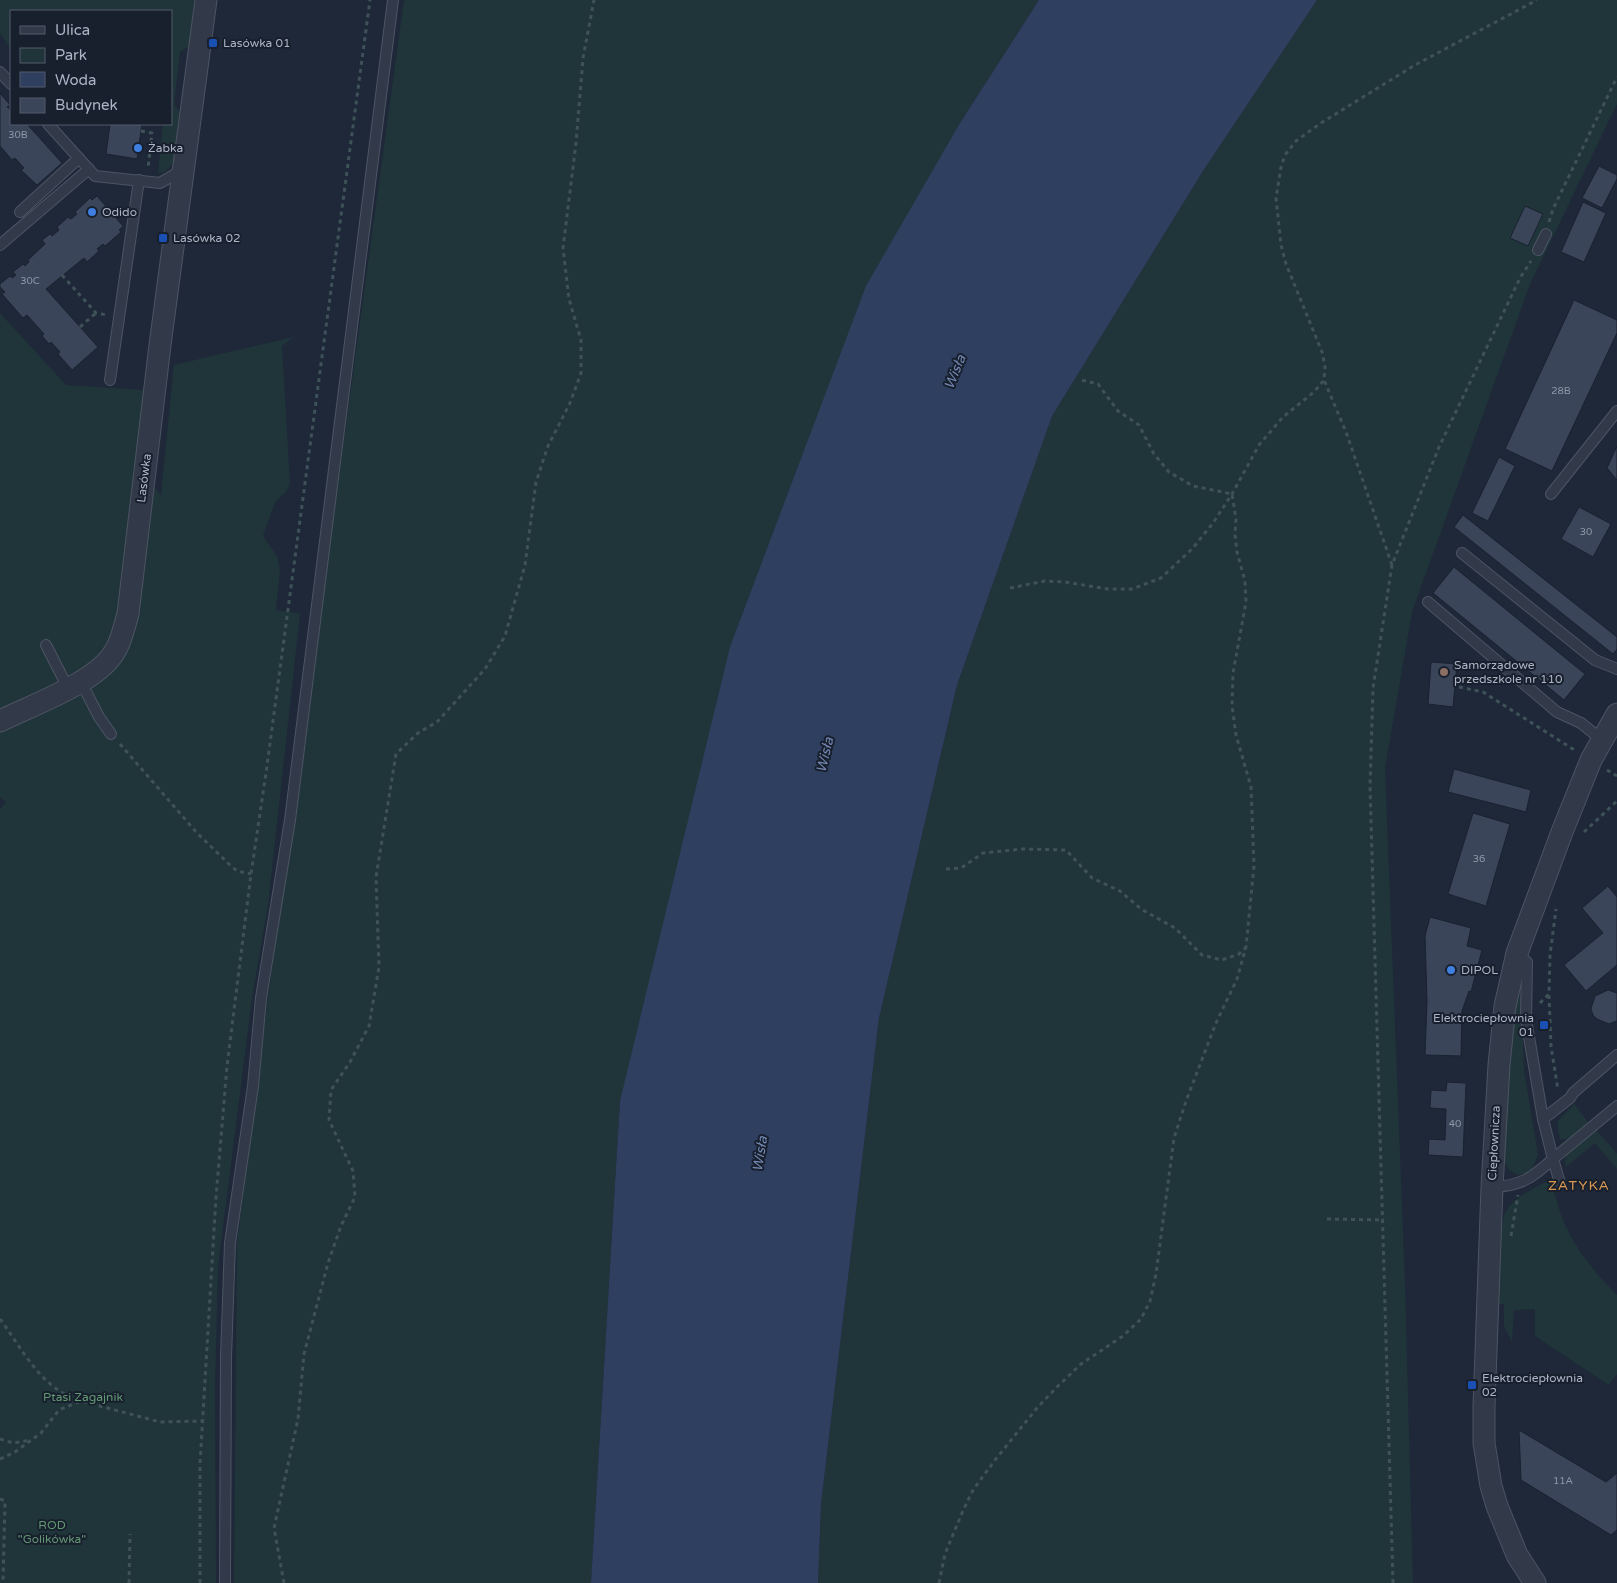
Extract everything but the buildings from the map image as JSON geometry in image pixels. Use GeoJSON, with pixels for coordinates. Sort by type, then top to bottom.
{"type":"FeatureCollection","features":[{"type":"Feature","properties":{"kind":"street","name":"Lasówka"},"geometry":{"type":"LineString","coordinates":[[0,721],[97,672],[115,652],[122,636],[128,614],[160,345],[206,0]]}},
{"type":"Feature","properties":{"kind":"street","name":"Ciepłownicza"},"geometry":{"type":"LineString","coordinates":[[1535,1583],[1517,1555],[1496,1506],[1484,1443],[1492,1186],[1499,1065],[1505,1006],[1517,953],[1591,760],[1617,714]]}},
{"type":"Feature","properties":{"kind":"lane"},"geometry":{"type":"LineString","coordinates":[[225,1583],[226,1376],[230,1243],[253,1086],[261,998],[290,820],[393,0]]}},
{"type":"Feature","properties":{"kind":"lane"},"geometry":{"type":"LineString","coordinates":[[0,72],[10,83]]}},
{"type":"Feature","properties":{"kind":"lane"},"geometry":{"type":"LineString","coordinates":[[49,125],[95,176],[160,182],[184,169]]}},
{"type":"Feature","properties":{"kind":"lane"},"geometry":{"type":"LineString","coordinates":[[20,212],[79,158]]}},
{"type":"Feature","properties":{"kind":"lane"},"geometry":{"type":"LineString","coordinates":[[0,244],[89,168]]}},
{"type":"Feature","properties":{"kind":"lane"},"geometry":{"type":"LineString","coordinates":[[110,380],[139,180]]}},
{"type":"Feature","properties":{"kind":"lane"},"geometry":{"type":"LineString","coordinates":[[1538,250],[1546,234]]}},
{"type":"Feature","properties":{"kind":"lane"},"geometry":{"type":"LineString","coordinates":[[1552,494],[1617,411]]}},
{"type":"Feature","properties":{"kind":"lane"},"geometry":{"type":"LineString","coordinates":[[1462,554],[1595,660],[1617,669]]}},
{"type":"Feature","properties":{"kind":"lane"},"geometry":{"type":"LineString","coordinates":[[1428,602],[1557,712],[1581,723],[1602,740]]}},
{"type":"Feature","properties":{"kind":"lane"},"geometry":{"type":"LineString","coordinates":[[46,645],[111,734]]}},
{"type":"Feature","properties":{"kind":"lane"},"geometry":{"type":"LineString","coordinates":[[1517,953],[1527,962],[1526,1018],[1544,1119],[1560,1184]]}},
{"type":"Feature","properties":{"kind":"lane"},"geometry":{"type":"LineString","coordinates":[[1544,1119],[1617,1055]]}},
{"type":"Feature","properties":{"kind":"lane"},"geometry":{"type":"LineString","coordinates":[[1492,1186],[1506,1186],[1526,1181],[1617,1106]]}},
{"type":"Feature","properties":{"kind":"path"},"geometry":{"type":"LineString","coordinates":[[200,1583],[202,1421],[216,1197],[226,1076],[251,874],[268,763],[370,0]]}},
{"type":"Feature","properties":{"kind":"path"},"geometry":{"type":"LineString","coordinates":[[284,1583],[274,1528],[298,1419],[304,1354],[328,1263],[354,1197],[353,1171],[330,1120],[331,1090],[350,1062],[369,1026],[379,967],[376,877],[396,754],[418,734],[437,722],[485,670],[505,636],[525,565],[536,482],[548,446],[570,403],[581,373],[582,340],[569,299],[563,248],[576,143],[583,58],[594,0]]}},
{"type":"Feature","properties":{"kind":"path"},"geometry":{"type":"LineString","coordinates":[[1392,565],[1346,432],[1324,380],[1326,366],[1322,352],[1280,245],[1276,198],[1281,167],[1286,155],[1296,141],[1308,132],[1415,65],[1537,0]]}},
{"type":"Feature","properties":{"kind":"path"},"geometry":{"type":"LineString","coordinates":[[1546,234],[1553,209],[1617,77]]}},
{"type":"Feature","properties":{"kind":"path"},"geometry":{"type":"LineString","coordinates":[[141,131],[152,133],[147,171],[153,172]]}},
{"type":"Feature","properties":{"kind":"path"},"geometry":{"type":"LineString","coordinates":[[1393,1583],[1370,786],[1374,688],[1392,565],[1439,447],[1520,278],[1538,250]]}},
{"type":"Feature","properties":{"kind":"path"},"geometry":{"type":"LineString","coordinates":[[62,276],[96,313],[120,317]]}},
{"type":"Feature","properties":{"kind":"path"},"geometry":{"type":"LineString","coordinates":[[80,327],[96,313]]}},
{"type":"Feature","properties":{"kind":"path"},"geometry":{"type":"LineString","coordinates":[[1081,380],[1098,384],[1118,411],[1139,425],[1154,454],[1169,472],[1193,486],[1232,494]]}},
{"type":"Feature","properties":{"kind":"path"},"geometry":{"type":"LineString","coordinates":[[1010,588],[1045,581],[1065,582],[1108,589],[1132,589],[1161,578],[1192,549],[1213,523],[1232,494],[1258,445],[1283,417],[1314,392],[1324,380]]}},
{"type":"Feature","properties":{"kind":"path"},"geometry":{"type":"LineString","coordinates":[[939,1583],[945,1554],[962,1513],[973,1490],[995,1460],[1037,1408],[1057,1387],[1081,1364],[1123,1336],[1141,1319],[1150,1301],[1156,1274],[1174,1138],[1189,1092],[1216,1023],[1237,978],[1246,947],[1254,866],[1250,787],[1236,735],[1232,706],[1233,673],[1246,602],[1245,581],[1237,552],[1236,519],[1232,494]]}},
{"type":"Feature","properties":{"kind":"path"},"geometry":{"type":"LineString","coordinates":[[1459,687],[1483,692],[1617,776]]}},
{"type":"Feature","properties":{"kind":"path"},"geometry":{"type":"LineString","coordinates":[[111,734],[197,833],[237,871],[251,874]]}},
{"type":"Feature","properties":{"kind":"path"},"geometry":{"type":"LineString","coordinates":[[1582,834],[1617,802]]}},
{"type":"Feature","properties":{"kind":"path"},"geometry":{"type":"LineString","coordinates":[[946,870],[961,868],[983,853],[1023,849],[1066,850],[1092,878],[1120,891],[1141,909],[1174,928],[1202,955],[1222,960],[1239,954],[1246,947]]}},
{"type":"Feature","properties":{"kind":"path"},"geometry":{"type":"LineString","coordinates":[[1557,899],[1550,955],[1549,994],[1551,1046],[1556,1089],[1560,1094]]}},
{"type":"Feature","properties":{"kind":"path"},"geometry":{"type":"LineString","coordinates":[[1526,1018],[1549,994]]}},
{"type":"Feature","properties":{"kind":"path"},"geometry":{"type":"LineString","coordinates":[[1327,1219],[1384,1220]]}},
{"type":"Feature","properties":{"kind":"path"},"geometry":{"type":"LineString","coordinates":[[0,1319],[33,1365],[62,1393],[81,1401],[160,1422],[202,1421]]}},
{"type":"Feature","properties":{"kind":"path"},"geometry":{"type":"LineString","coordinates":[[0,1458],[15,1452],[41,1433],[60,1410],[81,1401]]}},
{"type":"Feature","properties":{"kind":"path"},"geometry":{"type":"LineString","coordinates":[[0,1439],[12,1443],[32,1440]]}},
{"type":"Feature","properties":{"kind":"path"},"geometry":{"type":"LineString","coordinates":[[0,1499],[5,1501],[3,1583]]}},
{"type":"Feature","properties":{"kind":"path"},"geometry":{"type":"LineString","coordinates":[[129,1583],[130,1534]]}},
{"type":"Feature","properties":{"kind":"green space"},"geometry":{"type":"Polygon","coordinates":[[[0,0],[194,0],[189,46],[180,52],[174,104],[179,112],[174,160],[168,169],[158,173],[163,125],[172,125],[172,10],[10,10],[10,48],[0,33],[0,0]]]}},
{"type":"Feature","properties":{"kind":"green space"},"geometry":{"type":"Polygon","coordinates":[[[404,0],[1039,0],[960,123],[620,1101],[591,1583],[234,1583],[237,1243],[268,997],[404,0]]]}},
{"type":"Feature","properties":{"kind":"green space"},"geometry":{"type":"Polygon","coordinates":[[[1317,0],[1617,0],[1617,104],[1530,284],[1412,612],[1385,768],[1405,1284],[1413,1583],[818,1583],[821,1504],[879,1018],[957,685],[1052,416],[1203,171],[1317,0]]]}},
{"type":"Feature","properties":{"kind":"green space"},"geometry":{"type":"Polygon","coordinates":[[[0,313],[66,385],[144,390],[138,470],[161,495],[174,365],[294,337],[282,346],[290,483],[286,492],[275,502],[263,536],[277,556],[280,569],[276,610],[300,614],[268,905],[252,998],[218,1266],[215,1387],[216,1583],[0,1583],[0,809],[6,802],[0,797],[0,313]]]}},
{"type":"Feature","properties":{"kind":"green space"},"geometry":{"type":"Polygon","coordinates":[[[1518,994],[1521,996],[1524,1070],[1538,1155],[1532,1169],[1519,1175],[1509,1169],[1504,1158],[1511,1027],[1518,994]]]}},
{"type":"Feature","properties":{"kind":"green space"},"geometry":{"type":"Polygon","coordinates":[[[1574,1104],[1590,1122],[1573,1137],[1560,1139],[1557,1122],[1574,1104]]]}},
{"type":"Feature","properties":{"kind":"green space"},"geometry":{"type":"Polygon","coordinates":[[[1596,1130],[1617,1154],[1617,1169],[1595,1143],[1566,1167],[1565,1161],[1570,1150],[1596,1130]]]}},
{"type":"Feature","properties":{"kind":"green space"},"geometry":{"type":"Polygon","coordinates":[[[1550,1180],[1563,1219],[1573,1240],[1590,1265],[1617,1295],[1617,1374],[1609,1385],[1535,1336],[1535,1309],[1514,1310],[1512,1341],[1504,1326],[1504,1304],[1497,1304],[1502,1228],[1506,1211],[1519,1197],[1550,1180]]]}},
{"type":"Feature","properties":{"kind":"water","name":"Wisła"},"geometry":{"type":"Polygon","coordinates":[[[1039,0],[1317,0],[1203,171],[1052,416],[957,685],[879,1018],[821,1504],[818,1583],[591,1583],[620,1101],[730,647],[866,286],[960,123],[1039,0]]]}},
{"type":"Feature","properties":{"kind":"place","name":"Lasówka 01"},"geometry":{"type":"Point","coordinates":[213,43]}},
{"type":"Feature","properties":{"kind":"place","name":"Żabka"},"geometry":{"type":"Point","coordinates":[138,148]}},
{"type":"Feature","properties":{"kind":"place","name":"Odido"},"geometry":{"type":"Point","coordinates":[92,212]}},
{"type":"Feature","properties":{"kind":"place","name":"Lasówka 02"},"geometry":{"type":"Point","coordinates":[163,238]}},
{"type":"Feature","properties":{"kind":"place","name":"Samorządowe przedszkole nr 110"},"geometry":{"type":"Point","coordinates":[1444,672]}},
{"type":"Feature","properties":{"kind":"place","name":"DIPOL"},"geometry":{"type":"Point","coordinates":[1451,970]}},
{"type":"Feature","properties":{"kind":"place","name":"Elektrociepłownia 01"},"geometry":{"type":"Point","coordinates":[1544,1025]}},
{"type":"Feature","properties":{"kind":"place","name":"Elektrociepłownia 02"},"geometry":{"type":"Point","coordinates":[1472,1385]}},
{"type":"Feature","properties":{"kind":"district","name":"ZATYKA"},"geometry":{"type":"Point","coordinates":[1579,1185]}},
{"type":"Feature","properties":{"kind":"park label","name":"Ptasi Zagajnik"},"geometry":{"type":"Point","coordinates":[83,1397]}},
{"type":"Feature","properties":{"kind":"park label","name":"ROD \"Golikówka\""},"geometry":{"type":"Point","coordinates":[52,1532]}}]}
